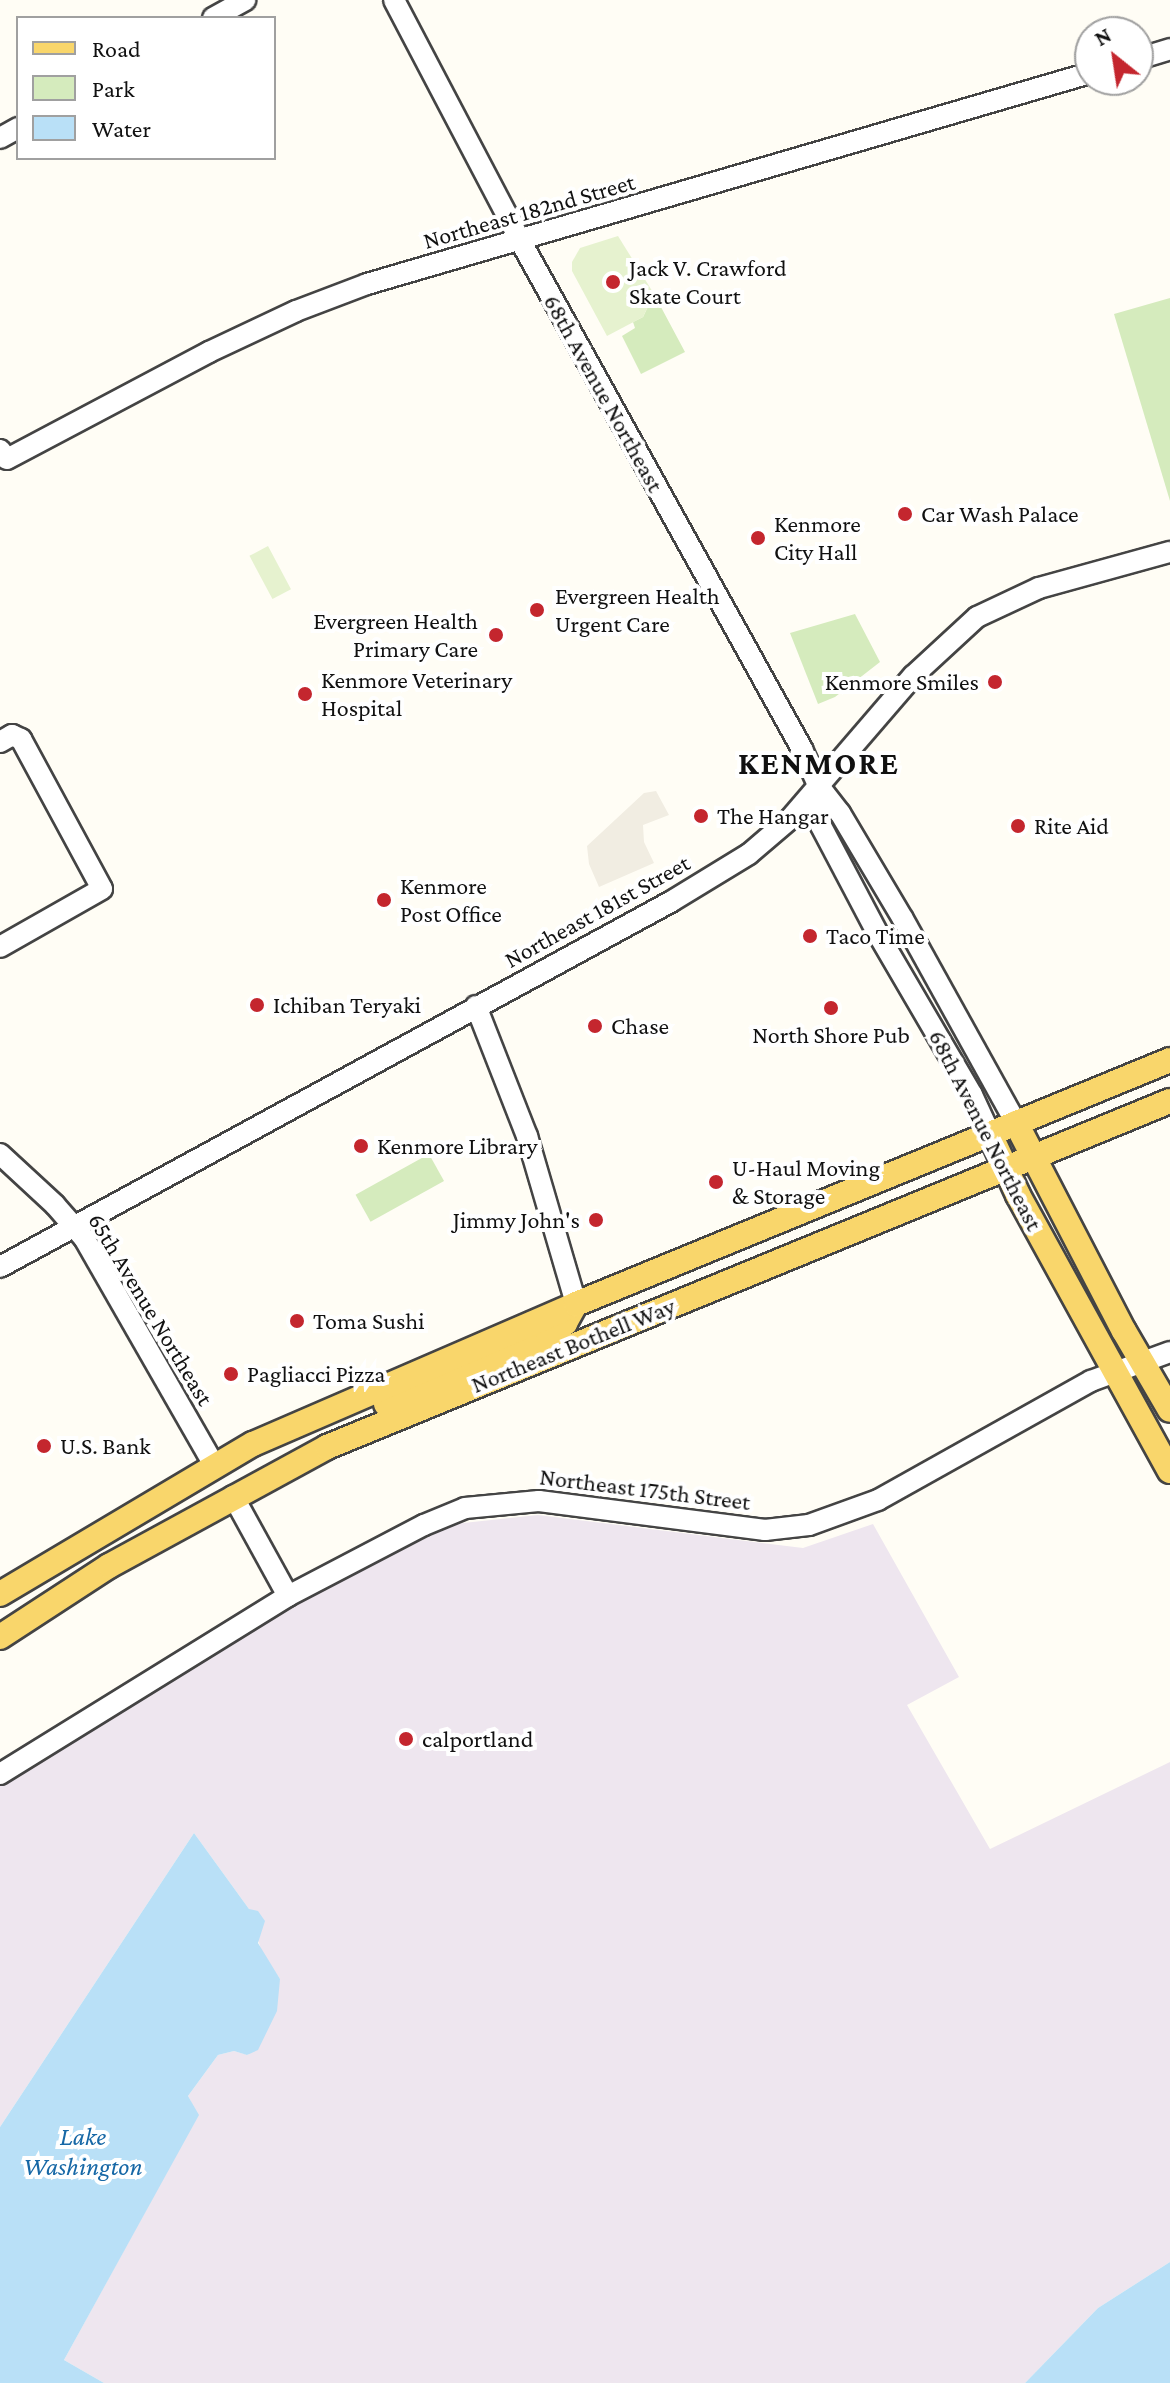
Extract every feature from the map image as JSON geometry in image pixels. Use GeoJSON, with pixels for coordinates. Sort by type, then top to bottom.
{"type":"FeatureCollection","features":[{"type":"Feature","properties":{"kind":"main road","name":"Northeast Bothell Way"},"geometry":{"type":"LineString","coordinates":[[0,1594],[214,1465],[295,1424],[576,1304],[1170,1060]]}},
{"type":"Feature","properties":{"kind":"main road","name":"Northeast Bothell Way"},"geometry":{"type":"LineString","coordinates":[[7,1632],[109,1566],[327,1447],[1004,1166],[1170,1101]]}},
{"type":"Feature","properties":{"kind":"main road","name":"68th Avenue Northeast"},"geometry":{"type":"LineString","coordinates":[[1016,1123],[1170,1410]]}},
{"type":"Feature","properties":{"kind":"main road","name":"68th Avenue Northeast"},"geometry":{"type":"LineString","coordinates":[[990,1134],[1004,1166],[1170,1471]]}},
{"type":"Feature","properties":{"kind":"main road"},"geometry":{"type":"LineString","coordinates":[[327,1447],[373,1409],[548,1337],[565,1323],[576,1304]]}},
{"type":"Feature","properties":{"kind":"main road"},"geometry":{"type":"LineString","coordinates":[[7,1632],[72,1567],[191,1495],[214,1465]]}},
{"type":"Feature","properties":{"kind":"street"},"geometry":{"type":"LineString","coordinates":[[217,16],[245,0]]}},
{"type":"Feature","properties":{"kind":"street","name":"68th Avenue Northeast"},"geometry":{"type":"LineString","coordinates":[[394,0],[521,242],[802,749],[818,785],[840,813],[903,919],[1016,1123]]}},
{"type":"Feature","properties":{"kind":"street","name":"Northeast 182nd Street"},"geometry":{"type":"LineString","coordinates":[[3,455],[296,311],[367,284],[521,242],[1074,78]]}},
{"type":"Feature","properties":{"kind":"street","name":"Northeast 181st Street"},"geometry":{"type":"LineString","coordinates":[[0,1267],[713,877],[790,819],[913,676],[977,617],[1039,588],[1170,552]]}},
{"type":"Feature","properties":{"kind":"street"},"geometry":{"type":"LineString","coordinates":[[0,742],[12,735],[21,739],[102,889],[0,947]]}},
{"type":"Feature","properties":{"kind":"street","name":"68th Avenue Northeast"},"geometry":{"type":"LineString","coordinates":[[818,785],[821,826],[990,1134]]}},
{"type":"Feature","properties":{"kind":"street"},"geometry":{"type":"LineString","coordinates":[[476,1006],[527,1136],[576,1304]]}},
{"type":"Feature","properties":{"kind":"street","name":"65th Avenue Northeast"},"geometry":{"type":"LineString","coordinates":[[0,1154],[84,1238],[214,1465]]}},
{"type":"Feature","properties":{"kind":"street","name":"Northeast 175th Street"},"geometry":{"type":"LineString","coordinates":[[0,1774],[288,1596],[424,1525],[465,1508],[510,1501],[539,1501],[765,1530],[830,1520],[878,1500],[1091,1381],[1170,1352]]}},
{"type":"Feature","properties":{"kind":"street"},"geometry":{"type":"LineString","coordinates":[[233,1496],[288,1596]]}},
{"type":"Feature","properties":{"kind":"shaded area"},"geometry":{"type":"Polygon","coordinates":[[[656,791],[669,815],[643,825],[644,842],[654,863],[599,887],[589,864],[587,846],[644,793],[656,791]]]}},
{"type":"Feature","properties":{"kind":"shaded area"},"geometry":{"type":"Polygon","coordinates":[[[538,1515],[803,1548],[873,1524],[959,1677],[907,1705],[990,1849],[1170,1762],[1170,2262],[1098,2308],[1025,2383],[104,2383],[64,2360],[198,2115],[188,2096],[218,2055],[234,2051],[248,2055],[280,1979],[262,1953],[249,1909],[194,1833],[0,2127],[0,1784],[297,1603],[454,1524],[538,1515]]]}},
{"type":"Feature","properties":{"kind":"green space","name":"Jack V. Crawford Skate Court"},"geometry":{"type":"Polygon","coordinates":[[[618,236],[654,294],[643,317],[607,336],[572,271],[572,262],[580,248],[618,236]]]}},
{"type":"Feature","properties":{"kind":"green space"},"geometry":{"type":"Polygon","coordinates":[[[654,294],[685,352],[641,374],[622,336],[635,328],[633,322],[643,317],[654,294]]]}},
{"type":"Feature","properties":{"kind":"green space"},"geometry":{"type":"Polygon","coordinates":[[[1170,298],[1170,501],[1114,314],[1170,298]]]}},
{"type":"Feature","properties":{"kind":"green space"},"geometry":{"type":"Polygon","coordinates":[[[268,546],[291,589],[272,599],[249,556],[268,546]]]}},
{"type":"Feature","properties":{"kind":"green space"},"geometry":{"type":"Polygon","coordinates":[[[855,614],[880,662],[835,697],[818,704],[790,633],[855,614]]]}},
{"type":"Feature","properties":{"kind":"green space"},"geometry":{"type":"Polygon","coordinates":[[[429,1154],[444,1181],[371,1222],[356,1195],[429,1154]]]}},
{"type":"Feature","properties":{"kind":"water","name":"Lake Washington"},"geometry":{"type":"Polygon","coordinates":[[[194,1833],[249,1909],[258,1911],[265,1921],[258,1943],[280,1979],[277,2011],[258,2050],[247,2055],[234,2051],[218,2055],[188,2096],[199,2115],[64,2360],[104,2383],[0,2383],[0,2127],[194,1833]]]}},
{"type":"Feature","properties":{"kind":"water"},"geometry":{"type":"Polygon","coordinates":[[[1170,2262],[1170,2383],[1025,2383],[1098,2308],[1170,2262]]]}},
{"type":"Feature","properties":{"kind":"place","name":"Jack V. Crawford Skate Court"},"geometry":{"type":"Point","coordinates":[613,282]}},
{"type":"Feature","properties":{"kind":"place","name":"Car Wash Palace"},"geometry":{"type":"Point","coordinates":[905,514]}},
{"type":"Feature","properties":{"kind":"place","name":"Kenmore City Hall"},"geometry":{"type":"Point","coordinates":[758,538]}},
{"type":"Feature","properties":{"kind":"place","name":"Evergreen Health Urgent Care"},"geometry":{"type":"Point","coordinates":[537,610]}},
{"type":"Feature","properties":{"kind":"place","name":"Evergreen Health Primary Care"},"geometry":{"type":"Point","coordinates":[496,635]}},
{"type":"Feature","properties":{"kind":"place","name":"Kenmore Smiles"},"geometry":{"type":"Point","coordinates":[995,682]}},
{"type":"Feature","properties":{"kind":"place","name":"Kenmore Veterinary Hospital"},"geometry":{"type":"Point","coordinates":[305,694]}},
{"type":"Feature","properties":{"kind":"place","name":"The Hangar"},"geometry":{"type":"Point","coordinates":[701,816]}},
{"type":"Feature","properties":{"kind":"place","name":"Rite Aid"},"geometry":{"type":"Point","coordinates":[1018,826]}},
{"type":"Feature","properties":{"kind":"place","name":"Kenmore Post Office"},"geometry":{"type":"Point","coordinates":[384,900]}},
{"type":"Feature","properties":{"kind":"place","name":"Taco Time"},"geometry":{"type":"Point","coordinates":[810,936]}},
{"type":"Feature","properties":{"kind":"place","name":"Ichiban Teryaki"},"geometry":{"type":"Point","coordinates":[257,1005]}},
{"type":"Feature","properties":{"kind":"place","name":"North Shore Pub"},"geometry":{"type":"Point","coordinates":[831,1008]}},
{"type":"Feature","properties":{"kind":"place","name":"Chase"},"geometry":{"type":"Point","coordinates":[595,1026]}},
{"type":"Feature","properties":{"kind":"place","name":"Kenmore Library"},"geometry":{"type":"Point","coordinates":[361,1146]}},
{"type":"Feature","properties":{"kind":"place","name":"U-Haul Moving & Storage"},"geometry":{"type":"Point","coordinates":[716,1182]}},
{"type":"Feature","properties":{"kind":"place","name":"Jimmy John's"},"geometry":{"type":"Point","coordinates":[596,1220]}},
{"type":"Feature","properties":{"kind":"place","name":"Toma Sushi"},"geometry":{"type":"Point","coordinates":[297,1321]}},
{"type":"Feature","properties":{"kind":"place","name":"Pagliacci Pizza"},"geometry":{"type":"Point","coordinates":[231,1374]}},
{"type":"Feature","properties":{"kind":"place","name":"U.S. Bank"},"geometry":{"type":"Point","coordinates":[44,1446]}},
{"type":"Feature","properties":{"kind":"place","name":"calportland"},"geometry":{"type":"Point","coordinates":[406,1739]}},
{"type":"Feature","properties":{"kind":"district","name":"KENMORE"},"geometry":{"type":"Point","coordinates":[819,763]}}]}
